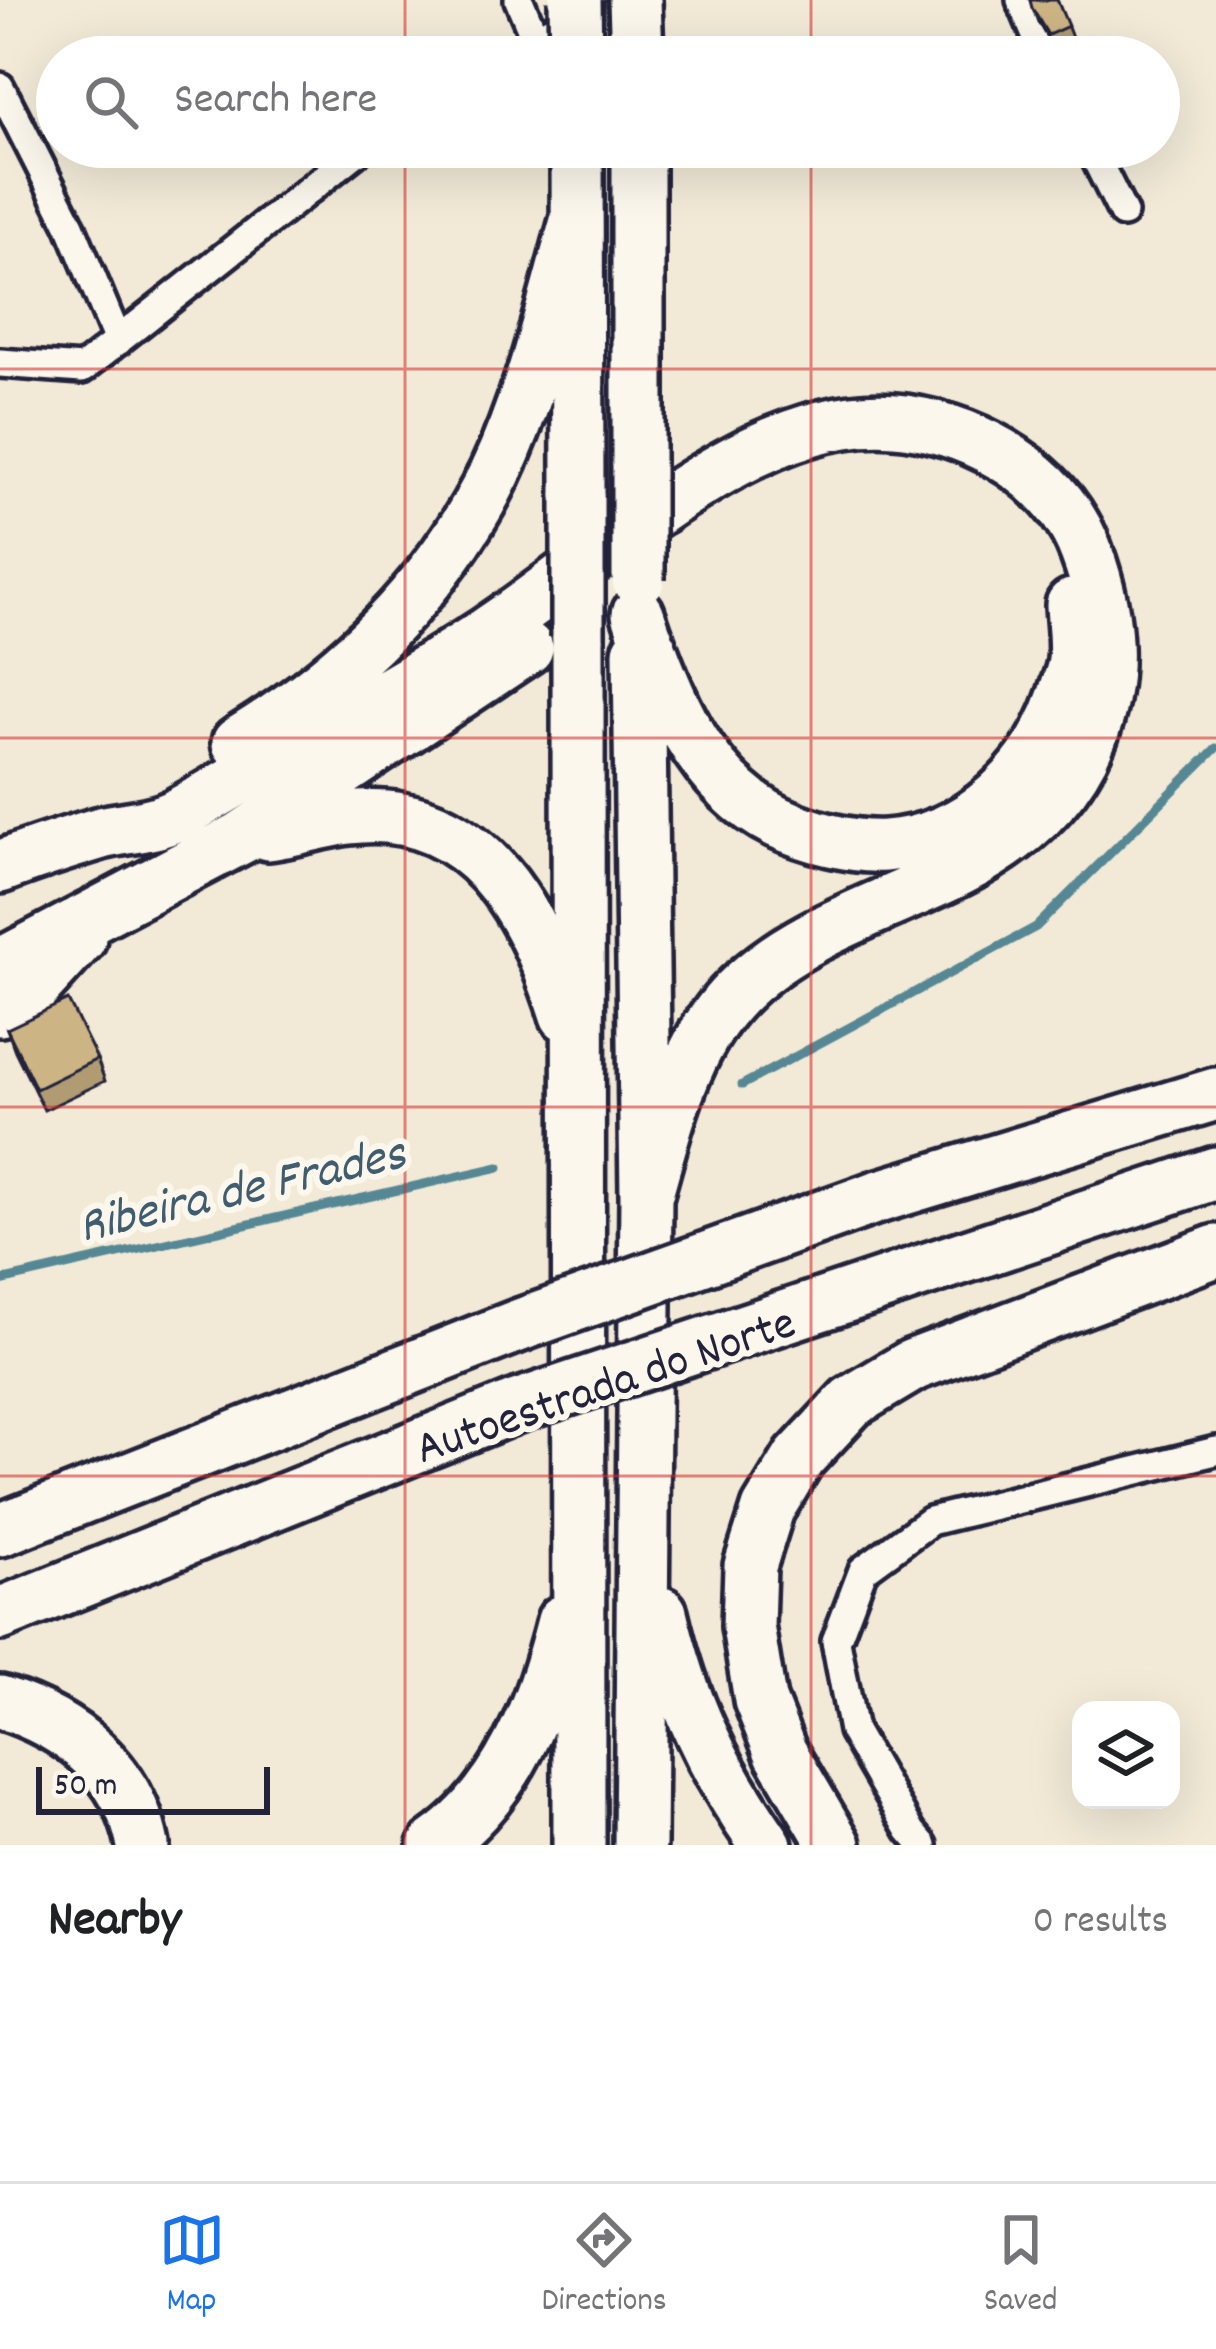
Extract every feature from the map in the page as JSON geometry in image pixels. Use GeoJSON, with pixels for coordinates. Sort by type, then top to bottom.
{"type":"FeatureCollection","features":[{"type":"Feature","properties":{"kind":"highway"},"geometry":{"type":"LineString","coordinates":[[561,36],[575,0]]}},
{"type":"Feature","properties":{"kind":"highway"},"geometry":{"type":"LineString","coordinates":[[635,0],[636,36]]}},
{"type":"Feature","properties":{"kind":"highway"},"geometry":{"type":"LineString","coordinates":[[577,168],[580,1845]]}},
{"type":"Feature","properties":{"kind":"highway"},"geometry":{"type":"LineString","coordinates":[[638,168],[646,1197],[640,1845]]}},
{"type":"Feature","properties":{"kind":"highway"},"geometry":{"type":"LineString","coordinates":[[104,832],[180,778],[286,714],[350,665],[412,602],[459,538],[496,470],[522,402],[577,218]]}},
{"type":"Feature","properties":{"kind":"highway"},"geometry":{"type":"LineString","coordinates":[[0,867],[104,832],[168,819],[398,692],[711,475],[766,444],[820,425],[884,418],[945,427],[1001,452],[1048,490],[1083,542],[1105,604],[1109,667],[1094,733],[1066,784],[1021,830],[964,868],[784,956],[742,986],[717,1016],[691,1061],[646,1197]]}},
{"type":"Feature","properties":{"kind":"highway"},"geometry":{"type":"LineString","coordinates":[[0,965],[241,838],[523,651],[724,508],[776,475],[826,455],[884,448],[938,456],[986,479],[1023,511],[1056,556],[1072,607],[1074,663],[1056,719],[1038,751],[994,803],[944,831],[885,846],[827,839],[776,821],[729,785],[688,735],[658,675],[638,597]]}},
{"type":"Feature","properties":{"kind":"highway"},"geometry":{"type":"LineString","coordinates":[[241,838],[342,818],[384,817],[414,821],[450,836],[505,883],[524,914],[550,964],[578,1050]]}},
{"type":"Feature","properties":{"kind":"highway"},"geometry":{"type":"LineString","coordinates":[[0,848],[51,850]]}},
{"type":"Feature","properties":{"kind":"highway"},"geometry":{"type":"LineString","coordinates":[[0,896],[51,850]]}},
{"type":"Feature","properties":{"kind":"highway"},"geometry":{"type":"LineString","coordinates":[[0,930],[105,911]]}},
{"type":"Feature","properties":{"kind":"highway"},"geometry":{"type":"LineString","coordinates":[[0,1010],[26,997],[105,911]]}},
{"type":"Feature","properties":{"kind":"highway","name":"Autoestrada do Norte"},"geometry":{"type":"LineString","coordinates":[[0,1530],[520,1325],[877,1197],[1216,1094]]}},
{"type":"Feature","properties":{"kind":"highway","name":"Autoestrada do Norte"},"geometry":{"type":"LineString","coordinates":[[0,1614],[517,1406],[1216,1173]]}},
{"type":"Feature","properties":{"kind":"highway"},"geometry":{"type":"LineString","coordinates":[[836,1845],[782,1753],[760,1700],[748,1626],[750,1566],[768,1509],[799,1459],[851,1402],[913,1365],[1216,1251]]}},
{"type":"Feature","properties":{"kind":"highway"},"geometry":{"type":"LineString","coordinates":[[998,1331],[1216,1288]]}},
{"type":"Feature","properties":{"kind":"highway"},"geometry":{"type":"LineString","coordinates":[[0,1506],[102,1489]]}},
{"type":"Feature","properties":{"kind":"highway"},"geometry":{"type":"LineString","coordinates":[[644,1506],[657,1599],[675,1675],[698,1734],[729,1792],[766,1845]]}},
{"type":"Feature","properties":{"kind":"highway"},"geometry":{"type":"LineString","coordinates":[[435,1845],[489,1793],[521,1742],[549,1677],[580,1556]]}},
{"type":"Feature","properties":{"kind":"highway"},"geometry":{"type":"LineString","coordinates":[[0,1702],[59,1724],[113,1773],[139,1822],[143,1845]]}},
{"type":"Feature","properties":{"kind":"street"},"geometry":{"type":"LineString","coordinates":[[519,0],[547,36]]}},
{"type":"Feature","properties":{"kind":"street"},"geometry":{"type":"LineString","coordinates":[[567,36],[600,0]]}},
{"type":"Feature","properties":{"kind":"street"},"geometry":{"type":"LineString","coordinates":[[1021,0],[1036,36]]}},
{"type":"Feature","properties":{"kind":"street"},"geometry":{"type":"LineString","coordinates":[[0,87],[36,158]]}},
{"type":"Feature","properties":{"kind":"street"},"geometry":{"type":"LineString","coordinates":[[41,168],[118,341]]}},
{"type":"Feature","properties":{"kind":"street"},"geometry":{"type":"LineString","coordinates":[[0,363],[82,369],[336,168]]}},
{"type":"Feature","properties":{"kind":"street"},"geometry":{"type":"LineString","coordinates":[[1101,168],[1124,213]]}},
{"type":"Feature","properties":{"kind":"street"},"geometry":{"type":"LineString","coordinates":[[923,1845],[854,1731],[836,1641],[862,1570],[930,1520],[1216,1450]]}},
{"type":"Feature","properties":{"kind":"building"},"geometry":{"type":"Polygon","coordinates":[[[1030,0],[1057,0],[1068,26],[1048,35],[1030,0]]]}},
{"type":"Feature","properties":{"kind":"building"},"geometry":{"type":"Polygon","coordinates":[[[68,1000],[97,1059],[36,1089],[7,1029],[68,1000]]]}},
{"type":"Feature","properties":{"kind":"waterway","name":"Ribeira de Frades"},"geometry":{"type":"LineString","coordinates":[[742,1085],[1036,927],[1216,748]]}},
{"type":"Feature","properties":{"kind":"waterway","name":"Ribeira de Frades"},"geometry":{"type":"LineString","coordinates":[[0,1281],[499,1167]]}}]}
